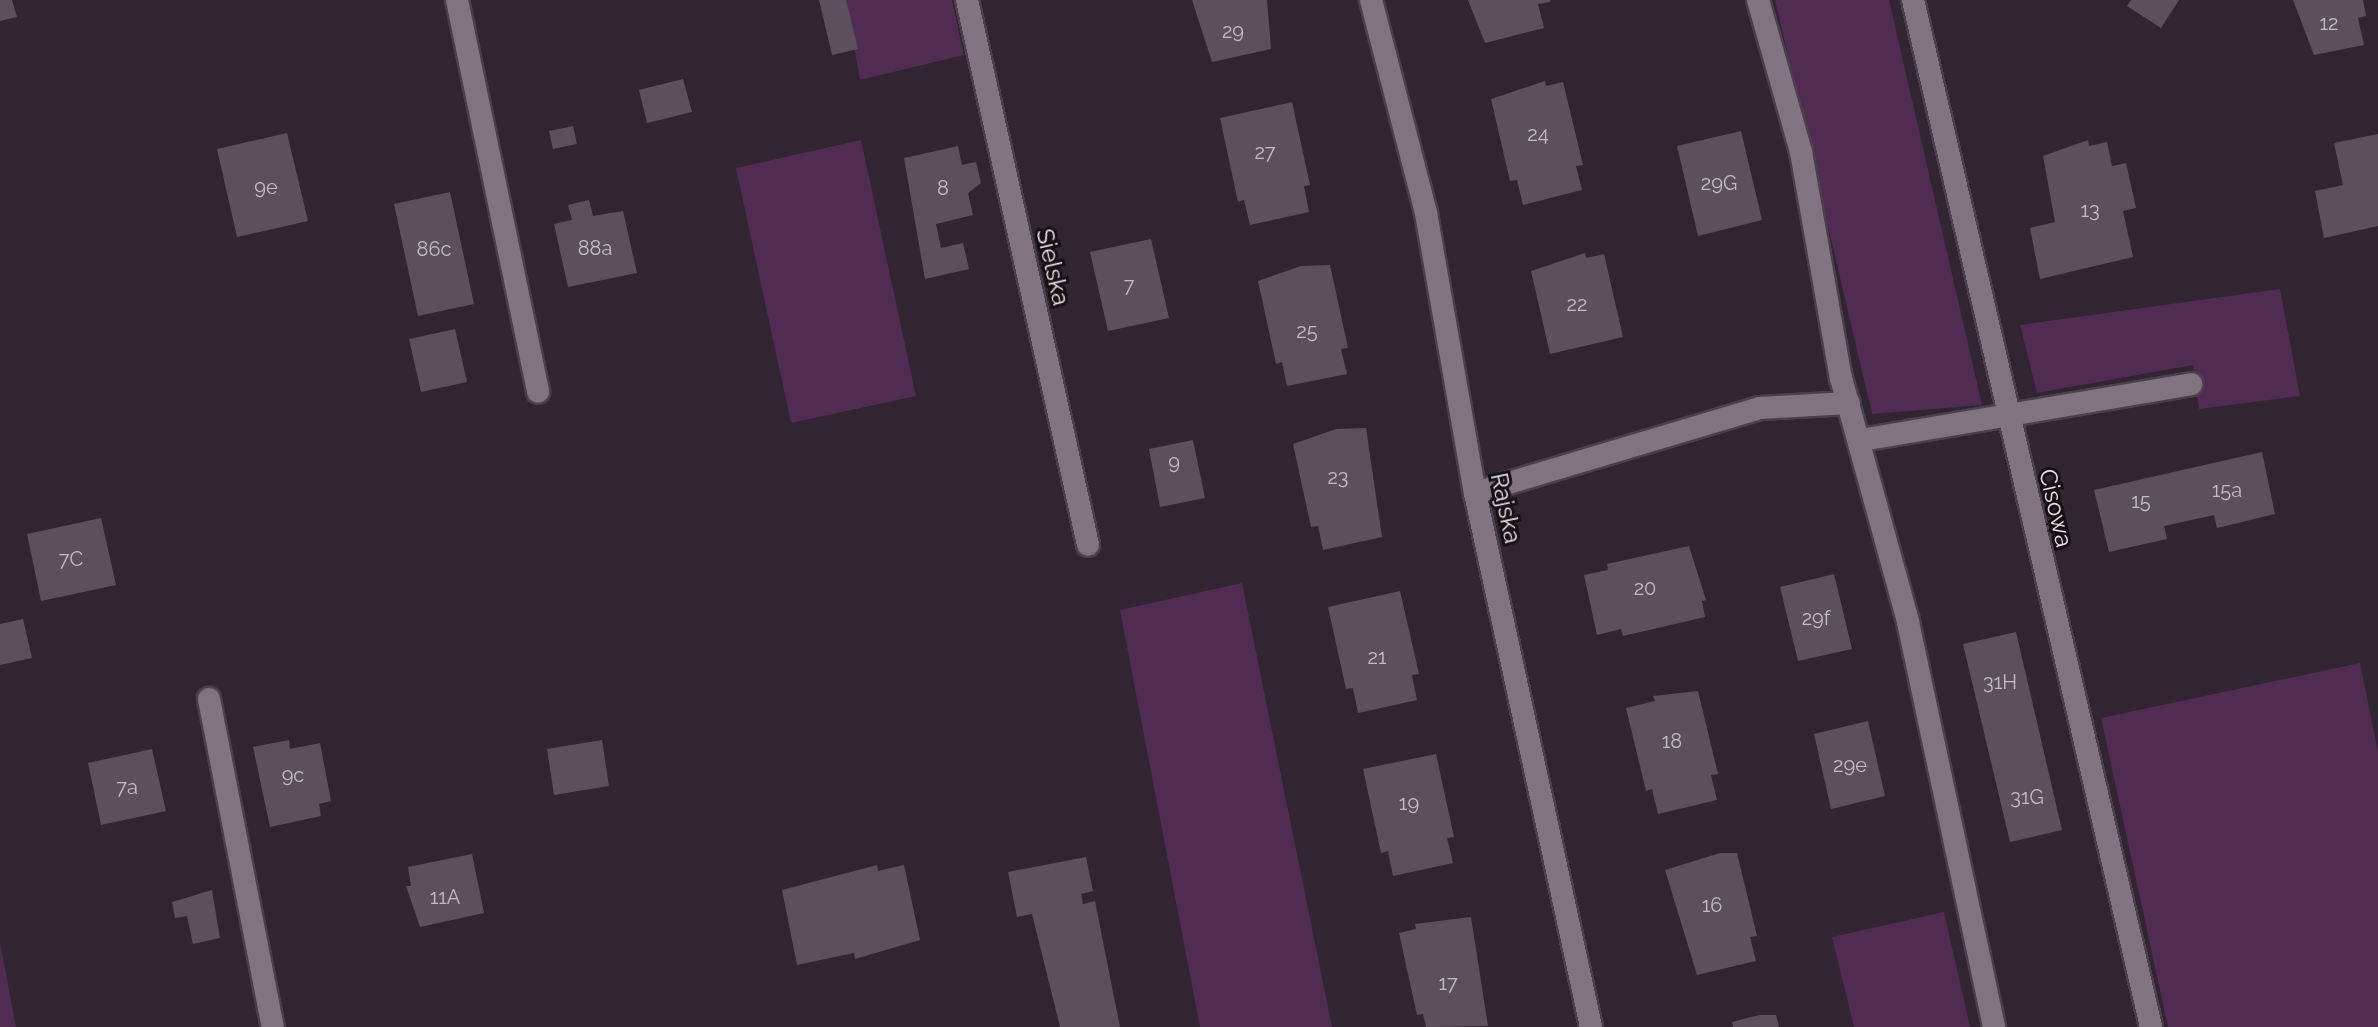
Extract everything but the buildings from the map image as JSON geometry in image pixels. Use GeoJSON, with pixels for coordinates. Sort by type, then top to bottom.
{"type":"FeatureCollection","features":[{"type":"Feature","properties":{"kind":"street"},"geometry":{"type":"LineString","coordinates":[[457,0],[538,392]]}},
{"type":"Feature","properties":{"kind":"street","name":"Sielska"},"geometry":{"type":"LineString","coordinates":[[967,0],[1088,545]]}},
{"type":"Feature","properties":{"kind":"street","name":"Rajska"},"geometry":{"type":"LineString","coordinates":[[1371,0],[1426,213],[1475,493],[1591,1027]]}},
{"type":"Feature","properties":{"kind":"street"},"geometry":{"type":"LineString","coordinates":[[1758,0],[1801,152],[1822,289],[1908,622],[1994,1027]]}},
{"type":"Feature","properties":{"kind":"street","name":"Cisowa"},"geometry":{"type":"LineString","coordinates":[[1913,0],[2151,1027]]}},
{"type":"Feature","properties":{"kind":"street"},"geometry":{"type":"LineString","coordinates":[[1861,440],[2191,384]]}},
{"type":"Feature","properties":{"kind":"street"},"geometry":{"type":"LineString","coordinates":[[1475,493],[1760,408],[1849,403]]}},
{"type":"Feature","properties":{"kind":"street"},"geometry":{"type":"LineString","coordinates":[[209,699],[273,1027]]}},
{"type":"Feature","properties":{"kind":"shaded area"},"geometry":{"type":"Polygon","coordinates":[[[846,0],[952,0],[964,55],[860,80],[846,0]]]}},
{"type":"Feature","properties":{"kind":"shaded area"},"geometry":{"type":"Polygon","coordinates":[[[1775,0],[1889,0],[1982,405],[1872,414],[1775,0]]]}},
{"type":"Feature","properties":{"kind":"shaded area"},"geometry":{"type":"Polygon","coordinates":[[[861,140],[916,396],[791,423],[736,168],[861,140]]]}},
{"type":"Feature","properties":{"kind":"shaded area"},"geometry":{"type":"Polygon","coordinates":[[[2280,289],[2300,396],[2199,409],[2193,365],[2037,393],[2020,325],[2280,289]]]}},
{"type":"Feature","properties":{"kind":"shaded area"},"geometry":{"type":"Polygon","coordinates":[[[1242,583],[1332,1027],[1200,1027],[1120,610],[1242,583]]]}},
{"type":"Feature","properties":{"kind":"shaded area"},"geometry":{"type":"Polygon","coordinates":[[[2360,663],[2378,752],[2378,1027],[2168,1027],[2101,718],[2360,663]]]}},
{"type":"Feature","properties":{"kind":"shaded area"},"geometry":{"type":"Polygon","coordinates":[[[1944,912],[1970,1027],[1854,1027],[1832,937],[1944,912]]]}},
{"type":"Feature","properties":{"kind":"shaded area"},"geometry":{"type":"Polygon","coordinates":[[[0,942],[16,1027],[0,1027],[0,942]]]}}]}
